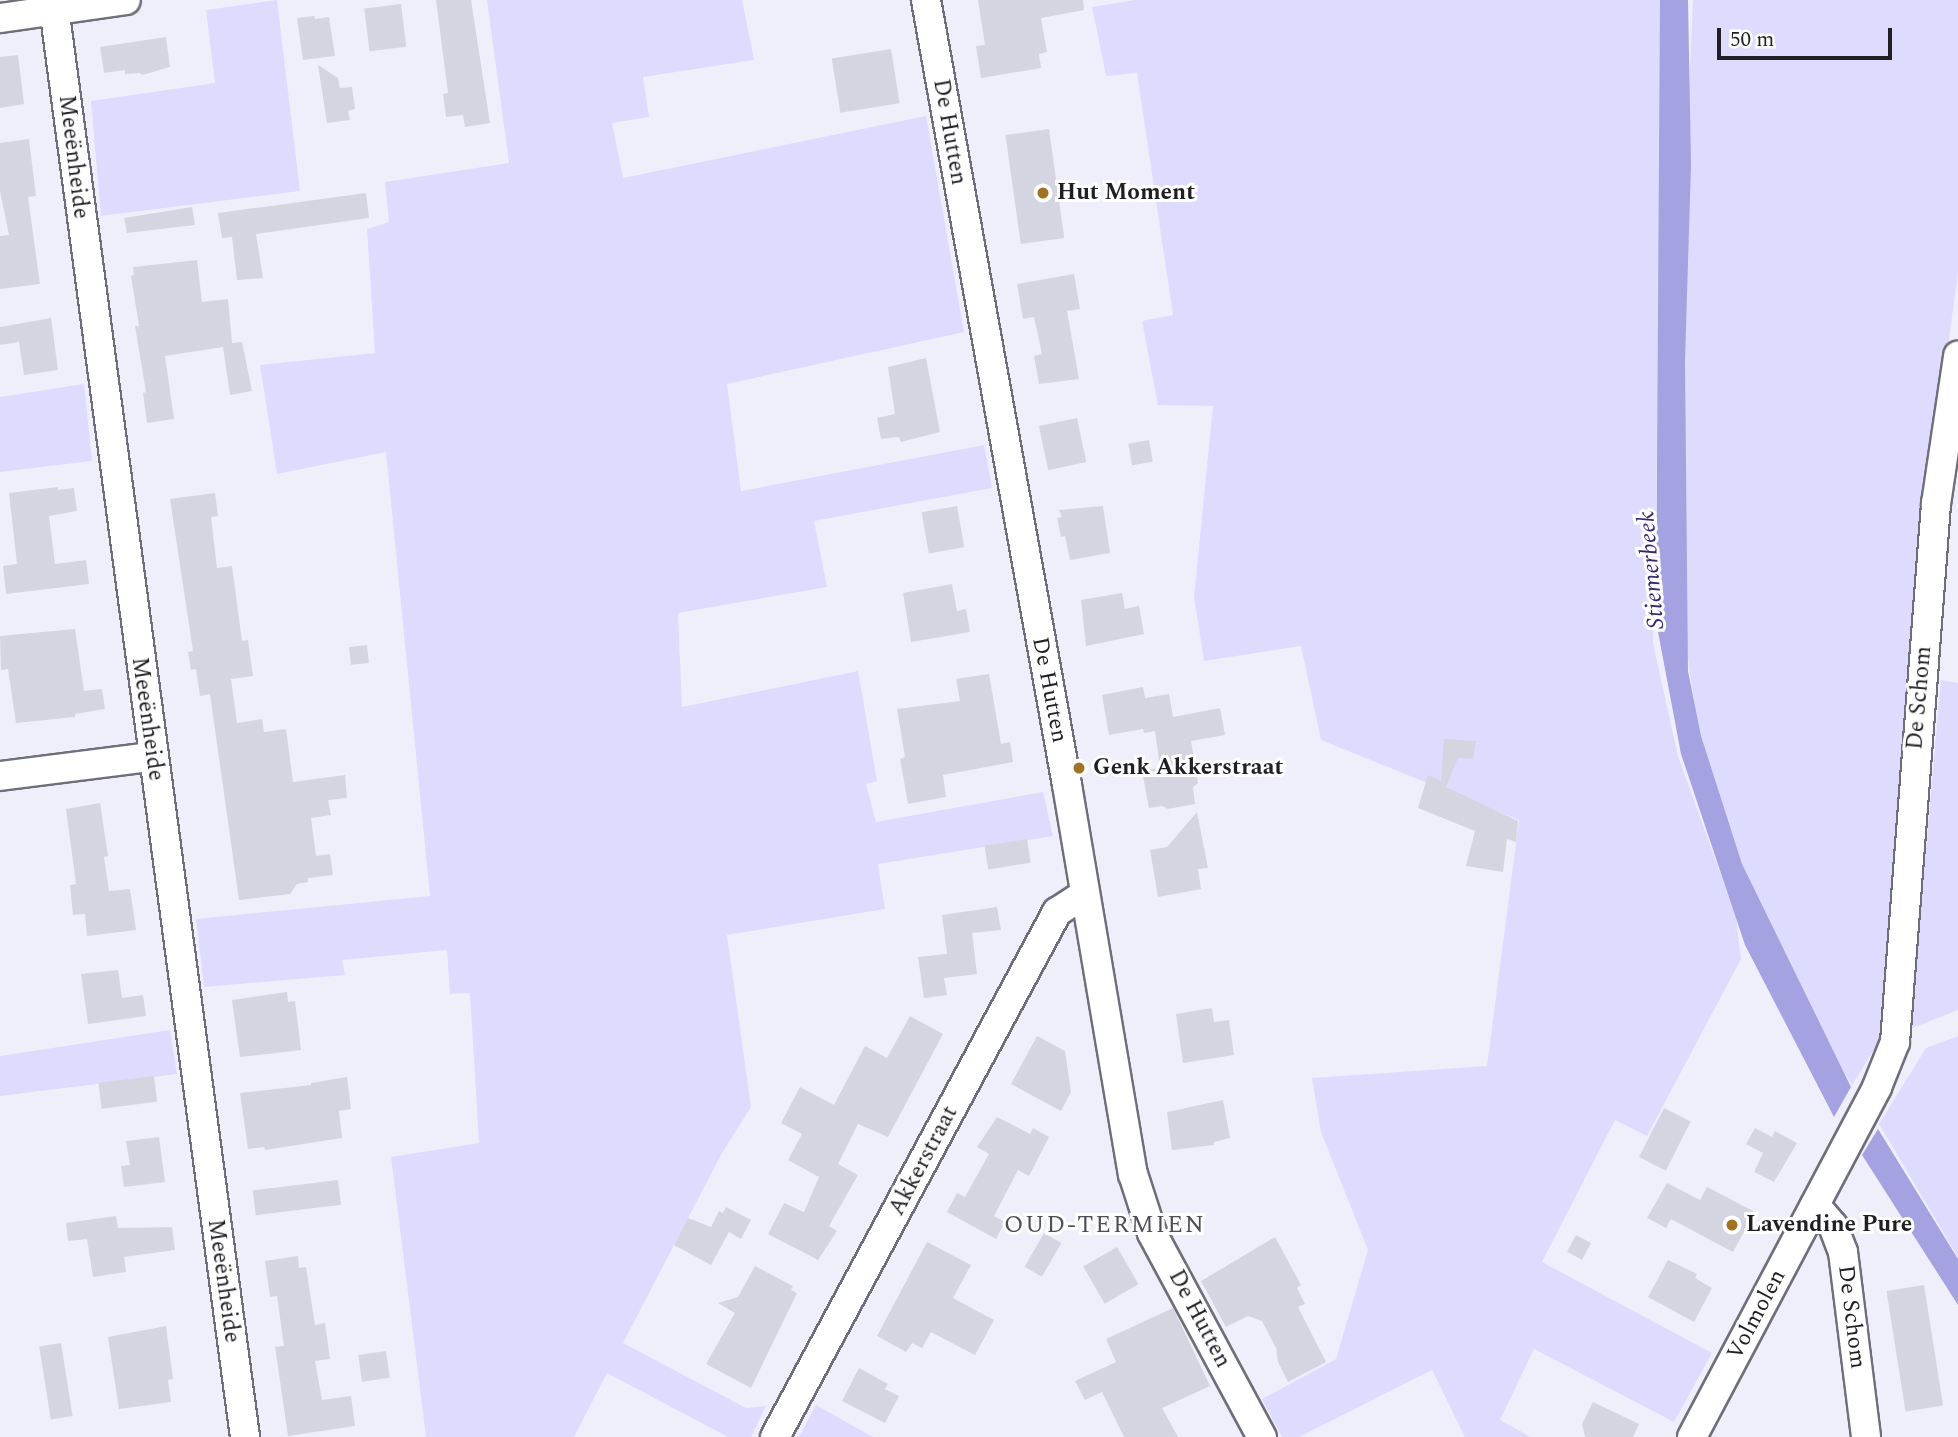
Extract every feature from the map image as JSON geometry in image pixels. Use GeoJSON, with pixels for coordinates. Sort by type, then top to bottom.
{"type":"FeatureCollection","features":[{"type":"Feature","properties":{"kind":"street"},"geometry":{"type":"LineString","coordinates":[[0,18],[53,5],[126,0]]}},
{"type":"Feature","properties":{"kind":"street","name":"De Hutten"},"geometry":{"type":"LineString","coordinates":[[926,0],[1067,785],[1083,895],[1133,1174],[1152,1233],[1262,1437]]}},
{"type":"Feature","properties":{"kind":"street","name":"Meeënheide"},"geometry":{"type":"LineString","coordinates":[[53,5],[151,757],[244,1437]]}},
{"type":"Feature","properties":{"kind":"street","name":"De Schom"},"geometry":{"type":"LineString","coordinates":[[1895,1042],[1936,504],[1958,355]]}},
{"type":"Feature","properties":{"kind":"street"},"geometry":{"type":"LineString","coordinates":[[0,776],[151,757]]}},
{"type":"Feature","properties":{"kind":"street","name":"Akkerstraat"},"geometry":{"type":"LineString","coordinates":[[775,1437],[1057,912],[1083,895]]}},
{"type":"Feature","properties":{"kind":"street","name":"Volmolen"},"geometry":{"type":"LineString","coordinates":[[1692,1437],[1877,1087],[1895,1042]]}},
{"type":"Feature","properties":{"kind":"street","name":"De Schom"},"geometry":{"type":"LineString","coordinates":[[1815,1205],[1833,1226],[1843,1252],[1866,1437]]}},
{"type":"Feature","properties":{"kind":"shaded area"},"geometry":{"type":"Polygon","coordinates":[[[277,0],[300,191],[101,216],[91,101],[215,83],[206,10],[277,0]]]}},
{"type":"Feature","properties":{"kind":"shaded area"},"geometry":{"type":"Polygon","coordinates":[[[487,0],[742,0],[754,60],[643,77],[649,117],[612,123],[623,178],[926,116],[964,332],[727,384],[741,491],[984,445],[992,488],[814,521],[827,587],[678,613],[682,707],[858,671],[877,781],[866,784],[876,822],[1043,792],[1053,836],[878,864],[885,909],[727,935],[751,1107],[722,1153],[623,1343],[746,1408],[766,1406],[751,1437],[728,1437],[607,1373],[574,1437],[426,1437],[391,1157],[479,1143],[470,993],[450,994],[447,950],[342,960],[345,975],[204,987],[196,919],[430,896],[386,452],[277,474],[260,365],[375,353],[367,229],[389,222],[385,182],[509,163],[487,0]]]}},
{"type":"Feature","properties":{"kind":"shaded area"},"geometry":{"type":"Polygon","coordinates":[[[1135,0],[1667,0],[1653,643],[1678,756],[1736,917],[1741,959],[1647,1136],[1615,1120],[1542,1262],[1712,1353],[1674,1422],[1534,1349],[1500,1420],[1531,1437],[1465,1437],[1432,1370],[1299,1437],[1282,1437],[1262,1399],[1336,1359],[1368,1250],[1321,1132],[1312,1078],[1487,1066],[1519,820],[1321,740],[1301,646],[1204,661],[1194,597],[1213,406],[1158,405],[1142,321],[1173,315],[1137,73],[1106,76],[1092,7],[1135,0]]]}},
{"type":"Feature","properties":{"kind":"shaded area"},"geometry":{"type":"Polygon","coordinates":[[[1660,0],[1688,0],[1691,164],[1685,361],[1688,671],[1701,736],[1742,864],[1851,1087],[1834,1117],[1745,945],[1681,754],[1656,621],[1660,0]]]}},
{"type":"Feature","properties":{"kind":"shaded area"},"geometry":{"type":"Polygon","coordinates":[[[1693,0],[1958,0],[1958,273],[1929,485],[1882,1037],[1852,1085],[1782,972],[1703,763],[1688,659],[1682,583],[1680,299],[1693,0]]]}},
{"type":"Feature","properties":{"kind":"shaded area"},"geometry":{"type":"Polygon","coordinates":[[[84,384],[92,461],[0,472],[0,397],[84,384]]]}},
{"type":"Feature","properties":{"kind":"shaded area"},"geometry":{"type":"Polygon","coordinates":[[[1941,680],[1958,683],[1958,1010],[1905,1031],[1923,882],[1941,680]]]}},
{"type":"Feature","properties":{"kind":"shaded area"},"geometry":{"type":"Polygon","coordinates":[[[170,1030],[177,1074],[0,1096],[0,1056],[170,1030]]]}},
{"type":"Feature","properties":{"kind":"shaded area"},"geometry":{"type":"Polygon","coordinates":[[[1958,1036],[1958,1257],[1879,1124],[1926,1048],[1958,1036]]]}},
{"type":"Feature","properties":{"kind":"shaded area"},"geometry":{"type":"Polygon","coordinates":[[[1878,1129],[1958,1259],[1958,1305],[1862,1155],[1878,1129]]]}},
{"type":"Feature","properties":{"kind":"shaded area"},"geometry":{"type":"Polygon","coordinates":[[[816,1405],[873,1437],[799,1437],[816,1405]]]}},
{"type":"Feature","properties":{"kind":"building"},"geometry":{"type":"Polygon","coordinates":[[[436,0],[471,0],[490,123],[465,127],[463,115],[446,117],[443,94],[448,93],[436,0]]]}},
{"type":"Feature","properties":{"kind":"building"},"geometry":{"type":"Polygon","coordinates":[[[978,0],[1083,0],[1084,10],[1041,18],[1047,52],[1039,54],[1041,68],[981,78],[976,46],[985,45],[978,0]]]}},
{"type":"Feature","properties":{"kind":"building"},"geometry":{"type":"Polygon","coordinates":[[[401,4],[406,47],[370,51],[364,9],[401,4]]]}},
{"type":"Feature","properties":{"kind":"building"},"geometry":{"type":"Polygon","coordinates":[[[314,16],[315,19],[329,17],[335,56],[303,60],[297,18],[314,16]]]}},
{"type":"Feature","properties":{"kind":"building"},"geometry":{"type":"Polygon","coordinates":[[[166,37],[170,67],[142,75],[125,74],[125,70],[104,73],[100,47],[166,37]]]}},
{"type":"Feature","properties":{"kind":"building"},"geometry":{"type":"Polygon","coordinates":[[[891,49],[900,103],[840,113],[832,58],[891,49]]]}},
{"type":"Feature","properties":{"kind":"building"},"geometry":{"type":"Polygon","coordinates":[[[18,55],[24,104],[0,108],[0,57],[18,55]]]}},
{"type":"Feature","properties":{"kind":"building"},"geometry":{"type":"Polygon","coordinates":[[[318,65],[338,78],[340,88],[352,87],[355,109],[348,111],[350,120],[327,123],[318,65]]]}},
{"type":"Feature","properties":{"kind":"building","name":"Hut Moment"},"geometry":{"type":"Polygon","coordinates":[[[1049,129],[1064,238],[1021,244],[1005,135],[1049,129]]]}},
{"type":"Feature","properties":{"kind":"building"},"geometry":{"type":"Polygon","coordinates":[[[29,139],[36,196],[28,197],[40,284],[0,289],[0,236],[9,235],[0,191],[0,143],[29,139]]]}},
{"type":"Feature","properties":{"kind":"building"},"geometry":{"type":"Polygon","coordinates":[[[366,193],[369,218],[256,234],[263,278],[237,280],[232,237],[222,238],[218,213],[366,193]]]}},
{"type":"Feature","properties":{"kind":"building"},"geometry":{"type":"Polygon","coordinates":[[[192,207],[195,225],[127,233],[124,218],[192,207]]]}},
{"type":"Feature","properties":{"kind":"building"},"geometry":{"type":"Polygon","coordinates":[[[197,260],[202,302],[228,299],[232,343],[242,342],[252,391],[230,395],[223,347],[165,356],[174,419],[147,423],[143,393],[146,392],[135,326],[139,326],[131,276],[134,275],[133,267],[197,260]]]}},
{"type":"Feature","properties":{"kind":"building"},"geometry":{"type":"Polygon","coordinates":[[[1074,274],[1080,309],[1067,311],[1079,379],[1039,384],[1034,356],[1042,354],[1034,317],[1023,319],[1017,284],[1074,274]]]}},
{"type":"Feature","properties":{"kind":"building"},"geometry":{"type":"Polygon","coordinates":[[[51,318],[58,370],[24,375],[19,342],[0,345],[0,327],[51,318]]]}},
{"type":"Feature","properties":{"kind":"building"},"geometry":{"type":"Polygon","coordinates":[[[926,358],[940,432],[901,442],[899,437],[881,439],[877,418],[895,414],[888,367],[926,358]]]}},
{"type":"Feature","properties":{"kind":"building"},"geometry":{"type":"Polygon","coordinates":[[[1077,418],[1086,462],[1048,470],[1039,426],[1077,418]]]}},
{"type":"Feature","properties":{"kind":"building"},"geometry":{"type":"Polygon","coordinates":[[[1149,440],[1153,462],[1132,465],[1128,444],[1149,440]]]}},
{"type":"Feature","properties":{"kind":"building"},"geometry":{"type":"Polygon","coordinates":[[[58,487],[58,490],[74,488],[77,511],[49,516],[55,564],[86,560],[89,584],[6,594],[3,566],[17,564],[9,493],[58,487]]]}},
{"type":"Feature","properties":{"kind":"building"},"geometry":{"type":"Polygon","coordinates":[[[215,493],[218,516],[211,517],[217,568],[232,566],[242,641],[248,640],[253,676],[231,679],[237,723],[262,719],[264,732],[286,729],[293,782],[345,775],[347,798],[328,800],[331,815],[311,818],[316,856],[330,854],[333,875],[308,878],[308,882],[297,884],[290,894],[239,900],[210,694],[200,696],[196,669],[191,670],[188,652],[193,651],[170,499],[215,493]]]}},
{"type":"Feature","properties":{"kind":"building"},"geometry":{"type":"Polygon","coordinates":[[[957,506],[964,547],[929,554],[922,512],[957,506]]]}},
{"type":"Feature","properties":{"kind":"building"},"geometry":{"type":"Polygon","coordinates":[[[1103,506],[1110,553],[1070,560],[1065,536],[1061,537],[1057,518],[1062,517],[1059,510],[1103,506]]]}},
{"type":"Feature","properties":{"kind":"building"},"geometry":{"type":"Polygon","coordinates":[[[952,584],[957,611],[966,609],[970,632],[911,642],[903,593],[952,584]]]}},
{"type":"Feature","properties":{"kind":"building"},"geometry":{"type":"Polygon","coordinates":[[[1122,593],[1125,609],[1139,606],[1144,634],[1086,646],[1081,600],[1122,593]]]}},
{"type":"Feature","properties":{"kind":"building"},"geometry":{"type":"Polygon","coordinates":[[[75,629],[84,691],[102,689],[105,709],[75,714],[75,717],[16,723],[8,669],[1,670],[0,636],[75,629]]]}},
{"type":"Feature","properties":{"kind":"building"},"geometry":{"type":"Polygon","coordinates":[[[367,645],[369,663],[351,665],[349,647],[367,645]]]}},
{"type":"Feature","properties":{"kind":"building"},"geometry":{"type":"Polygon","coordinates":[[[989,674],[1001,744],[1010,742],[1013,762],[943,775],[946,797],[908,804],[900,759],[905,757],[897,709],[960,701],[956,679],[989,674]]]}},
{"type":"Feature","properties":{"kind":"building"},"geometry":{"type":"Polygon","coordinates":[[[1143,687],[1145,698],[1169,694],[1173,717],[1220,708],[1225,735],[1191,741],[1198,783],[1193,787],[1195,804],[1168,809],[1162,806],[1149,808],[1142,771],[1160,768],[1155,731],[1144,733],[1143,729],[1109,735],[1102,695],[1143,687]]]}},
{"type":"Feature","properties":{"kind":"building"},"geometry":{"type":"Polygon","coordinates":[[[1444,739],[1476,741],[1473,759],[1458,758],[1446,787],[1518,821],[1516,842],[1507,839],[1503,872],[1466,866],[1475,831],[1418,808],[1428,775],[1441,781],[1444,739]]]}},
{"type":"Feature","properties":{"kind":"building"},"geometry":{"type":"Polygon","coordinates":[[[100,803],[108,856],[104,857],[109,891],[130,889],[136,930],[87,936],[85,914],[73,915],[70,885],[76,884],[66,809],[100,803]]]}},
{"type":"Feature","properties":{"kind":"building"},"geometry":{"type":"Polygon","coordinates":[[[1197,812],[1208,868],[1198,869],[1201,889],[1158,897],[1150,850],[1167,847],[1197,812]]]}},
{"type":"Feature","properties":{"kind":"building"},"geometry":{"type":"Polygon","coordinates":[[[1027,839],[1031,863],[988,869],[985,846],[1027,839]]]}},
{"type":"Feature","properties":{"kind":"building"},"geometry":{"type":"Polygon","coordinates":[[[997,907],[1001,930],[972,933],[977,974],[944,978],[947,995],[924,998],[918,957],[947,954],[942,915],[997,907]]]}},
{"type":"Feature","properties":{"kind":"building"},"geometry":{"type":"Polygon","coordinates":[[[118,970],[122,998],[143,995],[146,1016],[88,1024],[81,974],[118,970]]]}},
{"type":"Feature","properties":{"kind":"building"},"geometry":{"type":"Polygon","coordinates":[[[287,992],[288,1002],[295,1001],[301,1050],[240,1057],[232,1000],[287,992]]]}},
{"type":"Feature","properties":{"kind":"building"},"geometry":{"type":"Polygon","coordinates":[[[1212,1008],[1214,1022],[1229,1020],[1234,1055],[1183,1063],[1176,1014],[1212,1008]]]}},
{"type":"Feature","properties":{"kind":"building"},"geometry":{"type":"Polygon","coordinates":[[[910,1016],[943,1034],[888,1137],[858,1124],[838,1164],[858,1175],[829,1226],[837,1231],[818,1260],[768,1234],[784,1203],[804,1212],[819,1177],[788,1160],[802,1134],[781,1123],[800,1087],[834,1105],[865,1046],[887,1058],[910,1016]]]}},
{"type":"Feature","properties":{"kind":"building"},"geometry":{"type":"Polygon","coordinates":[[[1037,1036],[1065,1051],[1071,1092],[1061,1111],[1011,1084],[1037,1036]]]}},
{"type":"Feature","properties":{"kind":"building"},"geometry":{"type":"Polygon","coordinates":[[[154,1076],[157,1102],[102,1109],[98,1083],[154,1076]]]}},
{"type":"Feature","properties":{"kind":"building"},"geometry":{"type":"Polygon","coordinates":[[[347,1077],[351,1109],[339,1111],[342,1138],[265,1150],[264,1147],[248,1149],[240,1093],[311,1085],[347,1077]]]}},
{"type":"Feature","properties":{"kind":"building"},"geometry":{"type":"Polygon","coordinates":[[[1223,1100],[1230,1138],[1214,1142],[1214,1145],[1172,1150],[1167,1112],[1223,1100]]]}},
{"type":"Feature","properties":{"kind":"building"},"geometry":{"type":"Polygon","coordinates":[[[1664,1108],[1691,1122],[1666,1171],[1639,1157],[1664,1108]]]}},
{"type":"Feature","properties":{"kind":"building"},"geometry":{"type":"Polygon","coordinates":[[[997,1117],[1030,1134],[1033,1128],[1049,1137],[1029,1176],[1018,1170],[994,1216],[1005,1222],[996,1239],[947,1212],[957,1193],[965,1197],[989,1154],[977,1147],[997,1117]]]}},
{"type":"Feature","properties":{"kind":"building"},"geometry":{"type":"Polygon","coordinates":[[[1755,1128],[1772,1137],[1775,1131],[1797,1143],[1774,1182],[1754,1172],[1763,1153],[1746,1144],[1755,1128]]]}},
{"type":"Feature","properties":{"kind":"building"},"geometry":{"type":"Polygon","coordinates":[[[159,1137],[165,1182],[124,1187],[121,1166],[130,1165],[126,1141],[159,1137]]]}},
{"type":"Feature","properties":{"kind":"building"},"geometry":{"type":"Polygon","coordinates":[[[338,1180],[341,1205],[256,1215],[253,1190],[338,1180]]]}},
{"type":"Feature","properties":{"kind":"building"},"geometry":{"type":"Polygon","coordinates":[[[1667,1183],[1700,1200],[1707,1187],[1755,1212],[1733,1252],[1671,1219],[1666,1228],[1647,1218],[1667,1183]]]}},
{"type":"Feature","properties":{"kind":"building"},"geometry":{"type":"Polygon","coordinates":[[[726,1207],[751,1220],[741,1239],[729,1232],[711,1265],[674,1245],[688,1218],[711,1227],[719,1211],[723,1213],[726,1207]]]}},
{"type":"Feature","properties":{"kind":"building"},"geometry":{"type":"Polygon","coordinates":[[[116,1216],[118,1228],[172,1227],[175,1250],[124,1257],[126,1272],[93,1277],[87,1239],[68,1241],[66,1223],[116,1216]]]}},
{"type":"Feature","properties":{"kind":"building"},"geometry":{"type":"Polygon","coordinates":[[[1044,1233],[1061,1243],[1042,1277],[1024,1267],[1044,1233]]]}},
{"type":"Feature","properties":{"kind":"building"},"geometry":{"type":"Polygon","coordinates":[[[1576,1235],[1591,1243],[1582,1260],[1567,1252],[1576,1235]]]}},
{"type":"Feature","properties":{"kind":"building"},"geometry":{"type":"Polygon","coordinates":[[[1275,1237],[1301,1285],[1297,1288],[1305,1304],[1298,1307],[1326,1362],[1288,1382],[1278,1362],[1276,1348],[1262,1321],[1248,1316],[1226,1327],[1201,1281],[1275,1237]]]}},
{"type":"Feature","properties":{"kind":"building"},"geometry":{"type":"Polygon","coordinates":[[[927,1242],[971,1265],[953,1298],[994,1320],[975,1355],[931,1332],[922,1348],[912,1343],[906,1352],[877,1336],[927,1242]]]}},
{"type":"Feature","properties":{"kind":"building"},"geometry":{"type":"Polygon","coordinates":[[[1117,1247],[1138,1284],[1105,1304],[1083,1266],[1117,1247]]]}},
{"type":"Feature","properties":{"kind":"building"},"geometry":{"type":"Polygon","coordinates":[[[298,1256],[299,1268],[306,1267],[315,1325],[325,1323],[330,1359],[315,1361],[322,1400],[351,1396],[355,1426],[288,1436],[275,1347],[284,1346],[277,1296],[270,1297],[265,1261],[298,1256]]]}},
{"type":"Feature","properties":{"kind":"building"},"geometry":{"type":"Polygon","coordinates":[[[1668,1260],[1697,1274],[1695,1278],[1712,1288],[1694,1322],[1648,1297],[1668,1260]]]}},
{"type":"Feature","properties":{"kind":"building"},"geometry":{"type":"Polygon","coordinates":[[[755,1266],[793,1286],[791,1290],[797,1293],[751,1388],[706,1364],[735,1313],[718,1303],[738,1297],[755,1266]]]}},
{"type":"Feature","properties":{"kind":"building"},"geometry":{"type":"Polygon","coordinates":[[[1924,1285],[1943,1405],[1906,1411],[1886,1291],[1924,1285]]]}},
{"type":"Feature","properties":{"kind":"building"},"geometry":{"type":"Polygon","coordinates":[[[1173,1308],[1210,1386],[1162,1408],[1178,1437],[1124,1437],[1102,1392],[1085,1400],[1075,1381],[1116,1362],[1106,1339],[1173,1308]]]}},
{"type":"Feature","properties":{"kind":"building"},"geometry":{"type":"Polygon","coordinates":[[[166,1326],[173,1379],[168,1380],[171,1402],[119,1409],[108,1337],[166,1326]]]}},
{"type":"Feature","properties":{"kind":"building"},"geometry":{"type":"Polygon","coordinates":[[[61,1343],[73,1416],[51,1420],[39,1346],[61,1343]]]}},
{"type":"Feature","properties":{"kind":"building"},"geometry":{"type":"Polygon","coordinates":[[[386,1351],[390,1378],[362,1382],[358,1355],[386,1351]]]}},
{"type":"Feature","properties":{"kind":"building"},"geometry":{"type":"Polygon","coordinates":[[[859,1368],[888,1384],[885,1389],[899,1396],[885,1423],[842,1401],[859,1368]]]}},
{"type":"Feature","properties":{"kind":"building"},"geometry":{"type":"Polygon","coordinates":[[[1593,1402],[1639,1424],[1633,1437],[1585,1437],[1582,1424],[1593,1402]]]}},
{"type":"Feature","properties":{"kind":"place","name":"Hut Moment"},"geometry":{"type":"Point","coordinates":[1043,193]}},
{"type":"Feature","properties":{"kind":"place","name":"Genk Akkerstraat"},"geometry":{"type":"Point","coordinates":[1079,768]}},
{"type":"Feature","properties":{"kind":"place","name":"Lavendine Pure"},"geometry":{"type":"Point","coordinates":[1732,1225]}},
{"type":"Feature","properties":{"kind":"district","name":"OUD-TERMIEN"},"geometry":{"type":"Point","coordinates":[1105,1226]}},
{"type":"Feature","properties":{"kind":"water label","name":"Stiemerbeek"},"geometry":{"type":"Point","coordinates":[1652,570]}}]}
